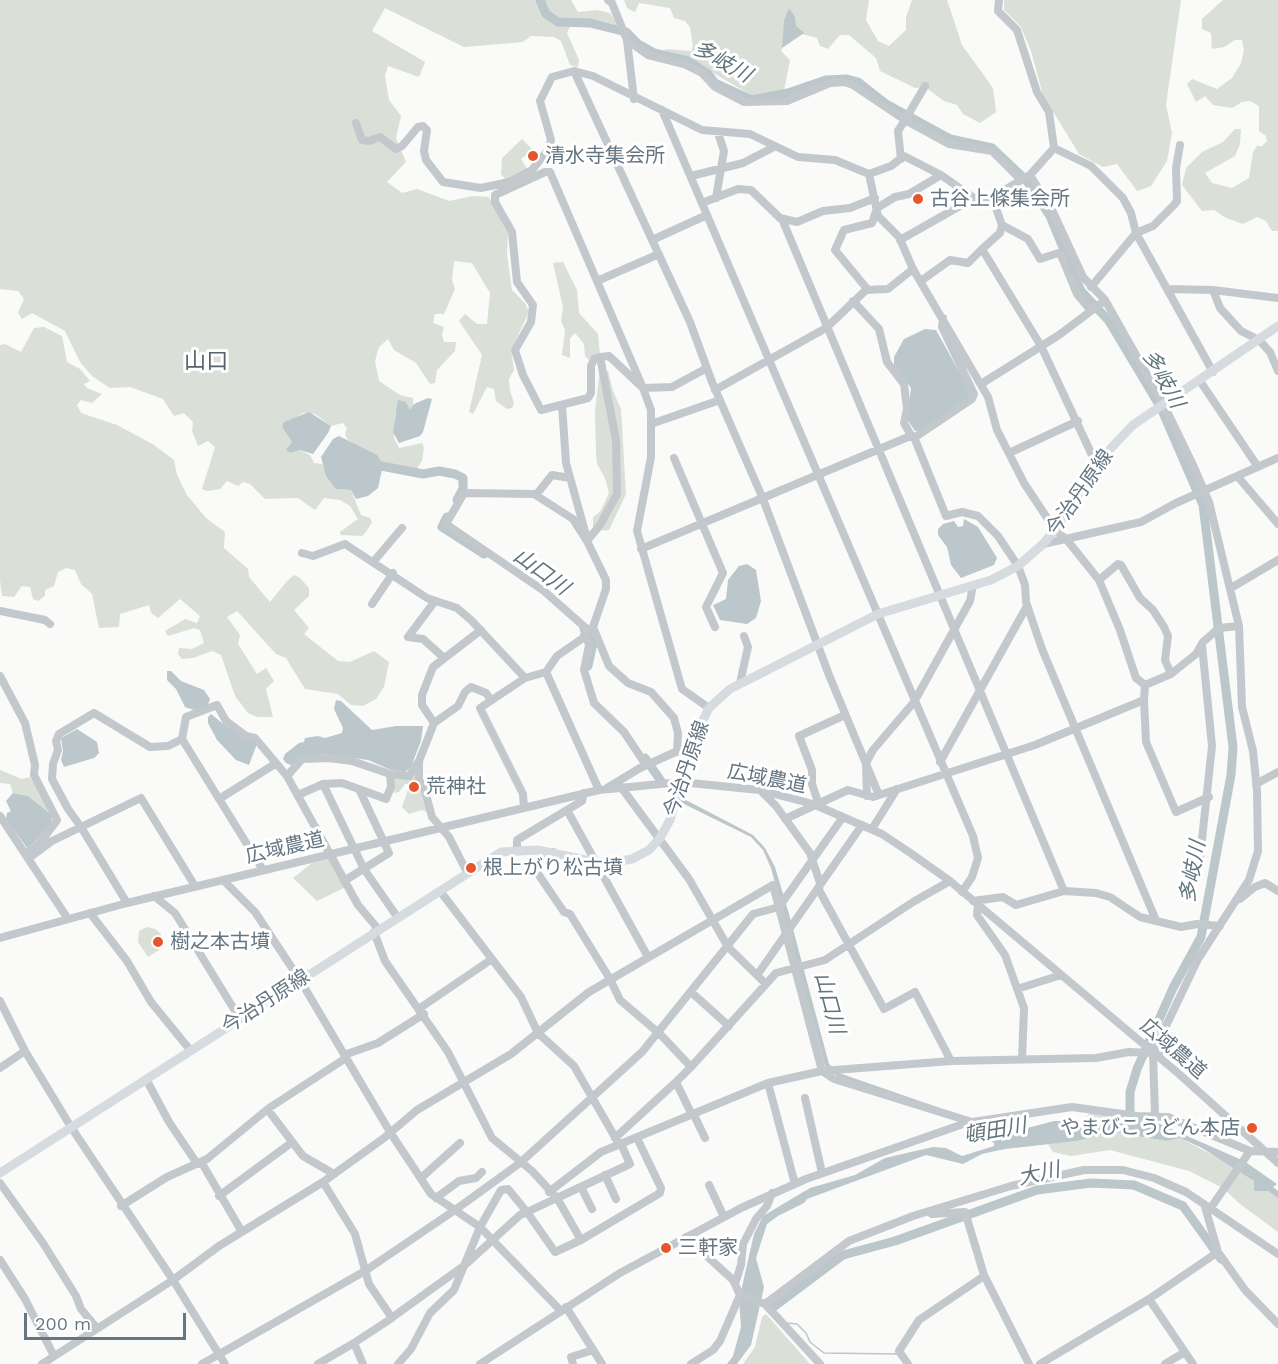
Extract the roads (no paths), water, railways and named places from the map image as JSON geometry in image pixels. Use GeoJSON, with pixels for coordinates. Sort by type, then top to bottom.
{"type":"FeatureCollection","features":[{"type":"Feature","properties":{"kind":"main road","name":"今治丹原線"},"geometry":{"type":"LineString","coordinates":[[0,1173],[501,852],[517,850],[553,852],[596,862],[632,859],[649,850],[670,820],[691,745],[709,708],[740,683],[878,614],[991,580],[1018,566],[1055,530],[1098,468],[1133,425],[1278,326]]}},
{"type":"Feature","properties":{"kind":"street"},"geometry":{"type":"LineString","coordinates":[[608,0],[612,3],[627,40],[634,99]]}},
{"type":"Feature","properties":{"kind":"street"},"geometry":{"type":"LineString","coordinates":[[999,0],[998,11],[1017,30],[1026,50],[1037,92],[1050,112],[1054,148]]}},
{"type":"Feature","properties":{"kind":"street"},"geometry":{"type":"LineString","coordinates":[[627,40],[648,55],[684,64],[702,73],[715,87],[744,102],[787,101],[830,83],[845,82],[853,84],[905,120],[949,144],[992,151],[1026,176],[1053,212],[1083,277],[1105,300],[1163,403],[1205,491],[1231,588],[1239,626],[1242,707],[1253,751],[1258,851],[1249,880],[1198,959],[1155,1055],[1155,1115]]}},
{"type":"Feature","properties":{"kind":"street"},"geometry":{"type":"LineString","coordinates":[[707,368],[672,387],[643,388],[609,356],[600,357],[594,359],[591,366],[591,393],[588,398],[541,410],[515,350],[531,322],[533,304],[517,282],[512,232],[495,202],[495,195],[534,173],[548,150],[551,140],[540,101],[552,77],[574,71],[593,76],[634,99],[702,130],[750,134],[798,157],[835,160],[869,174],[909,157],[941,175],[974,198],[984,200],[1026,176],[1054,148]]}},
{"type":"Feature","properties":{"kind":"street"},"geometry":{"type":"LineString","coordinates":[[574,71],[659,254],[763,499],[817,644],[879,795]]}},
{"type":"Feature","properties":{"kind":"street"},"geometry":{"type":"LineString","coordinates":[[901,159],[898,131],[925,86]]}},
{"type":"Feature","properties":{"kind":"street"},"geometry":{"type":"LineString","coordinates":[[662,110],[976,846],[975,868],[962,892]]}},
{"type":"Feature","properties":{"kind":"street"},"geometry":{"type":"LineString","coordinates":[[357,123],[362,140],[369,141],[380,137],[396,149],[402,146],[418,127],[423,126],[427,130],[424,151],[426,160],[443,182],[481,188],[509,182],[534,173],[550,172],[651,410],[651,458],[637,531],[682,689],[709,708]]}},
{"type":"Feature","properties":{"kind":"street"},"geometry":{"type":"LineString","coordinates":[[716,198],[724,151],[718,133]]}},
{"type":"Feature","properties":{"kind":"street"},"geometry":{"type":"LineString","coordinates":[[1091,287],[1136,233],[1153,226],[1177,201],[1176,168],[1180,145]]}},
{"type":"Feature","properties":{"kind":"street"},"geometry":{"type":"LineString","coordinates":[[691,176],[743,163],[774,147]]}},
{"type":"Feature","properties":{"kind":"street"},"geometry":{"type":"LineString","coordinates":[[1054,148],[1091,166],[1118,193],[1131,213],[1136,233],[1213,372]]}},
{"type":"Feature","properties":{"kind":"street"},"geometry":{"type":"LineString","coordinates":[[869,174],[878,216],[900,240],[913,269],[981,384],[988,397],[997,430],[1024,483],[1055,530],[1068,540],[1099,580],[1120,630],[1136,678],[1144,685],[1146,742],[1176,812],[1209,797]]}},
{"type":"Feature","properties":{"kind":"street"},"geometry":{"type":"LineString","coordinates":[[868,290],[840,257],[835,245],[844,230],[872,224],[877,208],[895,197],[909,194],[941,175]]}},
{"type":"Feature","properties":{"kind":"street"},"geometry":{"type":"LineString","coordinates":[[702,203],[738,189],[751,190],[763,204],[782,219],[797,222],[823,211],[850,208],[875,198]]}},
{"type":"Feature","properties":{"kind":"street"},"geometry":{"type":"LineString","coordinates":[[921,281],[950,260],[968,263],[1000,233],[1002,225],[992,197]]}},
{"type":"Feature","properties":{"kind":"street"},"geometry":{"type":"LineString","coordinates":[[900,240],[974,198]]}},
{"type":"Feature","properties":{"kind":"street"},"geometry":{"type":"LineString","coordinates":[[652,240],[707,215]]}},
{"type":"Feature","properties":{"kind":"street"},"geometry":{"type":"LineString","coordinates":[[782,219],[1064,891]]}},
{"type":"Feature","properties":{"kind":"street"},"geometry":{"type":"LineString","coordinates":[[1002,225],[1028,240],[1040,259],[1044,260],[1058,253],[1061,255],[1077,294],[1091,311]]}},
{"type":"Feature","properties":{"kind":"street"},"geometry":{"type":"LineString","coordinates":[[982,249],[1041,346],[1098,468]]}},
{"type":"Feature","properties":{"kind":"street"},"geometry":{"type":"LineString","coordinates":[[597,281],[659,254]]}},
{"type":"Feature","properties":{"kind":"street"},"geometry":{"type":"LineString","coordinates":[[715,390],[769,362],[826,328],[853,301],[868,290],[888,289],[913,269]]}},
{"type":"Feature","properties":{"kind":"street"},"geometry":{"type":"LineString","coordinates":[[1168,289],[1213,290],[1278,298]]}},
{"type":"Feature","properties":{"kind":"street"},"geometry":{"type":"LineString","coordinates":[[1213,290],[1220,308],[1241,331],[1259,340],[1270,352],[1278,371]]}},
{"type":"Feature","properties":{"kind":"street"},"geometry":{"type":"LineString","coordinates":[[981,384],[1041,346],[1105,300]]}},
{"type":"Feature","properties":{"kind":"street"},"geometry":{"type":"LineString","coordinates":[[853,301],[879,329],[887,362],[904,384],[907,409],[904,423],[913,437],[946,516],[962,512],[978,516],[998,536],[1018,566],[1025,585],[1027,606],[1075,728],[1155,918]]}},
{"type":"Feature","properties":{"kind":"street"},"geometry":{"type":"LineString","coordinates":[[642,549],[913,437],[972,399],[974,394],[942,327],[943,318]]}},
{"type":"Feature","properties":{"kind":"street"},"geometry":{"type":"LineString","coordinates":[[587,541],[600,525],[617,494],[616,440],[600,357]]}},
{"type":"Feature","properties":{"kind":"street"},"geometry":{"type":"LineString","coordinates":[[1200,381],[1258,466]]}},
{"type":"Feature","properties":{"kind":"street"},"geometry":{"type":"LineString","coordinates":[[651,424],[720,400]]}},
{"type":"Feature","properties":{"kind":"street"},"geometry":{"type":"LineString","coordinates":[[562,405],[565,429],[563,439],[570,478],[587,541]]}},
{"type":"Feature","properties":{"kind":"street"},"geometry":{"type":"LineString","coordinates":[[1009,453],[1078,421]]}},
{"type":"Feature","properties":{"kind":"street"},"geometry":{"type":"LineString","coordinates":[[674,458],[723,573],[706,607],[716,627]]}},
{"type":"Feature","properties":{"kind":"street"},"geometry":{"type":"LineString","coordinates":[[1043,544],[1141,522],[1278,458]]}},
{"type":"Feature","properties":{"kind":"street"},"geometry":{"type":"LineString","coordinates":[[536,495],[552,475],[570,478]]}},
{"type":"Feature","properties":{"kind":"street"},"geometry":{"type":"LineString","coordinates":[[1238,477],[1278,524]]}},
{"type":"Feature","properties":{"kind":"street"},"geometry":{"type":"LineString","coordinates":[[524,808],[524,794],[480,711],[481,705],[518,686],[525,678],[546,672],[557,656],[583,638],[589,630],[606,589],[606,580],[587,541],[573,519],[536,495],[464,493],[446,524],[544,591],[589,630],[609,666],[628,683],[651,692],[674,718],[678,733],[677,752]]}},
{"type":"Feature","properties":{"kind":"street"},"geometry":{"type":"LineString","coordinates":[[374,561],[402,528]]}},
{"type":"Feature","properties":{"kind":"street"},"geometry":{"type":"LineString","coordinates":[[302,553],[313,556],[345,544],[435,602],[457,608],[481,630],[525,678]]}},
{"type":"Feature","properties":{"kind":"street"},"geometry":{"type":"LineString","coordinates":[[1231,588],[1278,560]]}},
{"type":"Feature","properties":{"kind":"street"},"geometry":{"type":"LineString","coordinates":[[1099,580],[1118,564],[1121,565],[1140,598],[1153,610],[1164,627],[1168,636],[1165,660],[1171,674]]}},
{"type":"Feature","properties":{"kind":"street"},"geometry":{"type":"LineString","coordinates":[[372,604],[393,573]]}},
{"type":"Feature","properties":{"kind":"street"},"geometry":{"type":"LineString","coordinates":[[867,796],[866,763],[873,750],[914,702],[970,601],[973,585]]}},
{"type":"Feature","properties":{"kind":"street"},"geometry":{"type":"LineString","coordinates":[[435,602],[408,637],[423,639],[443,657]]}},
{"type":"Feature","properties":{"kind":"street"},"geometry":{"type":"LineString","coordinates":[[940,762],[1027,606]]}},
{"type":"Feature","properties":{"kind":"street"},"geometry":{"type":"LineString","coordinates":[[0,611],[45,620],[50,624]]}},
{"type":"Feature","properties":{"kind":"street"},"geometry":{"type":"LineString","coordinates":[[1144,685],[1171,674],[1197,654],[1202,645],[1219,628],[1239,626]]}},
{"type":"Feature","properties":{"kind":"street"},"geometry":{"type":"LineString","coordinates":[[434,723],[422,705],[422,695],[433,667],[443,657],[481,630]]}},
{"type":"Feature","properties":{"kind":"street"},"geometry":{"type":"LineString","coordinates":[[589,630],[589,645],[584,670],[594,703],[624,732],[646,765]]}},
{"type":"Feature","properties":{"kind":"street"},"geometry":{"type":"LineString","coordinates":[[740,683],[748,647],[744,636]]}},
{"type":"Feature","properties":{"kind":"street"},"geometry":{"type":"LineString","coordinates":[[1200,858],[1209,797],[1212,746],[1202,645]]}},
{"type":"Feature","properties":{"kind":"street"},"geometry":{"type":"LineString","coordinates":[[546,672],[603,789],[646,765],[691,745]]}},
{"type":"Feature","properties":{"kind":"street"},"geometry":{"type":"LineString","coordinates":[[0,676],[25,723],[34,757],[34,775],[57,820],[27,856]]}},
{"type":"Feature","properties":{"kind":"street"},"geometry":{"type":"LineString","coordinates":[[287,776],[302,759],[328,758],[352,760],[390,774],[409,776],[419,761],[434,723],[458,706],[465,692],[471,687],[486,693],[491,700]]}},
{"type":"Feature","properties":{"kind":"street"},"geometry":{"type":"LineString","coordinates":[[785,819],[848,790],[867,796],[879,795],[1035,745],[1144,700]]}},
{"type":"Feature","properties":{"kind":"street"},"geometry":{"type":"LineString","coordinates":[[262,870],[182,738],[186,717],[216,705],[226,721],[246,736],[255,738],[287,776],[344,881],[376,931],[386,961],[422,1011],[463,1080],[492,1138],[532,1171],[556,1198],[581,1240]]}},
{"type":"Feature","properties":{"kind":"street"},"geometry":{"type":"LineString","coordinates":[[127,903],[68,809],[52,779],[59,734],[94,713],[150,747],[168,746],[182,738]]}},
{"type":"Feature","properties":{"kind":"street"},"geometry":{"type":"LineString","coordinates":[[816,803],[812,770],[799,736],[845,715]]}},
{"type":"Feature","properties":{"kind":"street"},"geometry":{"type":"LineString","coordinates":[[419,761],[419,780],[424,787],[432,817],[449,837],[467,872]]}},
{"type":"Feature","properties":{"kind":"street"},"geometry":{"type":"LineString","coordinates":[[219,799],[275,764]]}},
{"type":"Feature","properties":{"kind":"street"},"geometry":{"type":"LineString","coordinates":[[1256,784],[1278,772]]}},
{"type":"Feature","properties":{"kind":"street"},"geometry":{"type":"LineString","coordinates":[[298,795],[323,784],[342,783],[386,799],[391,787],[390,774]]}},
{"type":"Feature","properties":{"kind":"street","name":"広域農道"},"geometry":{"type":"LineString","coordinates":[[0,938],[154,896],[603,789],[681,782],[759,790],[816,803],[872,829],[950,881],[1278,1163]]}},
{"type":"Feature","properties":{"kind":"street"},"geometry":{"type":"LineString","coordinates":[[323,784],[364,869],[398,918]]}},
{"type":"Feature","properties":{"kind":"street"},"geometry":{"type":"LineString","coordinates":[[621,787],[660,837],[728,947],[766,984]]}},
{"type":"Feature","properties":{"kind":"street"},"geometry":{"type":"LineString","coordinates":[[344,881],[389,853],[359,789]]}},
{"type":"Feature","properties":{"kind":"street"},"geometry":{"type":"LineString","coordinates":[[872,829],[897,789]]}},
{"type":"Feature","properties":{"kind":"street"},"geometry":{"type":"LineString","coordinates":[[759,790],[776,806],[810,853],[820,883],[819,890],[884,1009],[915,992],[951,1061]]}},
{"type":"Feature","properties":{"kind":"street"},"geometry":{"type":"LineString","coordinates":[[517,850],[517,840],[582,801],[584,793]]}},
{"type":"Feature","properties":{"kind":"street"},"geometry":{"type":"LineString","coordinates":[[27,856],[52,841],[141,798],[195,886]]}},
{"type":"Feature","properties":{"kind":"street"},"geometry":{"type":"LineString","coordinates":[[567,810],[648,957]]}},
{"type":"Feature","properties":{"kind":"street"},"geometry":{"type":"LineString","coordinates":[[0,816],[68,919]]}},
{"type":"Feature","properties":{"kind":"street"},"geometry":{"type":"LineString","coordinates":[[202,1364],[365,1271],[520,1163],[593,1097],[658,1032],[753,914],[778,907],[813,862],[843,817]]}},
{"type":"Feature","properties":{"kind":"street"},"geometry":{"type":"LineString","coordinates":[[760,971],[819,890],[862,825]]}},
{"type":"Feature","properties":{"kind":"street"},"geometry":{"type":"LineString","coordinates":[[553,852],[532,865],[564,912],[570,914],[610,979],[620,1000],[658,1032],[691,1067]]}},
{"type":"Feature","properties":{"kind":"street"},"geometry":{"type":"LineString","coordinates":[[223,880],[255,912],[300,980],[390,1132],[436,1198],[480,1227],[564,1309],[602,1364]]}},
{"type":"Feature","properties":{"kind":"street"},"geometry":{"type":"LineString","coordinates":[[549,1192],[601,1152],[618,1142],[691,1067],[776,972],[825,960],[913,902],[950,881]]}},
{"type":"Feature","properties":{"kind":"street"},"geometry":{"type":"LineString","coordinates":[[1234,904],[1255,887],[1264,883],[1278,891]]}},
{"type":"Feature","properties":{"kind":"street"},"geometry":{"type":"LineString","coordinates":[[42,1364],[173,1280],[242,1232],[323,1182],[417,1110],[463,1080],[511,1054],[589,992],[773,885],[822,1071],[834,1079],[966,1123]]}},
{"type":"Feature","properties":{"kind":"street"},"geometry":{"type":"LineString","coordinates":[[318,1364],[390,1319],[465,1265],[520,1215],[630,1164],[574,1066],[538,1033],[520,997],[440,891]]}},
{"type":"Feature","properties":{"kind":"street"},"geometry":{"type":"LineString","coordinates":[[1022,1059],[1025,1013],[1005,955],[977,915],[975,903],[1003,897],[1016,905],[1064,891],[1103,895],[1140,917],[1155,918],[1180,927],[1197,924],[1220,926]]}},
{"type":"Feature","properties":{"kind":"street"},"geometry":{"type":"LineString","coordinates":[[154,896],[176,913],[240,1019]]}},
{"type":"Feature","properties":{"kind":"street"},"geometry":{"type":"LineString","coordinates":[[90,913],[127,961],[151,1002],[191,1051]]}},
{"type":"Feature","properties":{"kind":"street"},"geometry":{"type":"LineString","coordinates":[[121,1206],[166,1177],[196,1162],[207,1160],[268,1110],[345,1057],[378,1043],[492,959]]}},
{"type":"Feature","properties":{"kind":"street"},"geometry":{"type":"LineString","coordinates":[[1017,989],[1060,975]]}},
{"type":"Feature","properties":{"kind":"street"},"geometry":{"type":"LineString","coordinates":[[691,992],[729,1026]]}},
{"type":"Feature","properties":{"kind":"street"},"geometry":{"type":"LineString","coordinates":[[0,1001],[25,1051],[71,1127],[121,1206],[173,1280],[225,1364]]}},
{"type":"Feature","properties":{"kind":"street"},"geometry":{"type":"LineString","coordinates":[[1155,1055],[1168,1035]]}},
{"type":"Feature","properties":{"kind":"street"},"geometry":{"type":"LineString","coordinates":[[0,1068],[25,1051]]}},
{"type":"Feature","properties":{"kind":"street"},"geometry":{"type":"LineString","coordinates":[[618,1142],[637,1138],[768,1083],[822,1071],[951,1061],[1096,1058],[1129,1052],[1155,1055]]}},
{"type":"Feature","properties":{"kind":"street"},"geometry":{"type":"LineString","coordinates":[[146,1079],[168,1122],[196,1162],[203,1165],[242,1232]]}},
{"type":"Feature","properties":{"kind":"street"},"geometry":{"type":"LineString","coordinates":[[676,1082],[705,1138]]}},
{"type":"Feature","properties":{"kind":"street"},"geometry":{"type":"LineString","coordinates":[[768,1083],[795,1184]]}},
{"type":"Feature","properties":{"kind":"street"},"geometry":{"type":"LineString","coordinates":[[805,1098],[822,1173]]}},
{"type":"Feature","properties":{"kind":"street"},"geometry":{"type":"LineString","coordinates":[[480,1364],[620,1273],[772,1193],[822,1173],[966,1123],[1072,1107],[1137,1116],[1168,1117],[1250,1151],[1278,1152]]}},
{"type":"Feature","properties":{"kind":"street"},"geometry":{"type":"LineString","coordinates":[[268,1110],[291,1143],[314,1165],[334,1174]]}},
{"type":"Feature","properties":{"kind":"street"},"geometry":{"type":"LineString","coordinates":[[398,1364],[411,1349],[430,1313],[454,1290],[480,1227],[501,1190],[508,1189],[555,1252],[581,1240],[660,1193],[661,1188],[637,1138]]}},
{"type":"Feature","properties":{"kind":"street"},"geometry":{"type":"LineString","coordinates":[[219,1196],[291,1143]]}},
{"type":"Feature","properties":{"kind":"street"},"geometry":{"type":"LineString","coordinates":[[421,1178],[460,1143]]}},
{"type":"Feature","properties":{"kind":"street"},"geometry":{"type":"LineString","coordinates":[[1208,1208],[1250,1151]]}},
{"type":"Feature","properties":{"kind":"street"},"geometry":{"type":"LineString","coordinates":[[763,1304],[849,1241],[913,1216],[1037,1178],[1066,1172],[1106,1169],[1154,1178],[1186,1192],[1278,1254]]}},
{"type":"Feature","properties":{"kind":"street"},"geometry":{"type":"LineString","coordinates":[[436,1198],[459,1181],[476,1178],[482,1172]]}},
{"type":"Feature","properties":{"kind":"street"},"geometry":{"type":"LineString","coordinates":[[605,1175],[616,1199]]}},
{"type":"Feature","properties":{"kind":"street"},"geometry":{"type":"LineString","coordinates":[[323,1182],[355,1234],[365,1271],[390,1319]]}},
{"type":"Feature","properties":{"kind":"street"},"geometry":{"type":"LineString","coordinates":[[0,1183],[47,1250],[76,1296],[81,1309],[96,1328]]}},
{"type":"Feature","properties":{"kind":"street"},"geometry":{"type":"LineString","coordinates":[[710,1185],[724,1217]]}},
{"type":"Feature","properties":{"kind":"street"},"geometry":{"type":"LineString","coordinates":[[581,1187],[592,1209]]}},
{"type":"Feature","properties":{"kind":"street"},"geometry":{"type":"LineString","coordinates":[[735,1284],[741,1265],[743,1244],[756,1219],[767,1206],[772,1193]]}},
{"type":"Feature","properties":{"kind":"street"},"geometry":{"type":"LineString","coordinates":[[1208,1208],[1218,1252],[1245,1290],[1278,1323]]}},
{"type":"Feature","properties":{"kind":"street"},"geometry":{"type":"LineString","coordinates":[[913,1216],[965,1212],[984,1276],[1029,1364]]}},
{"type":"Feature","properties":{"kind":"street"},"geometry":{"type":"LineString","coordinates":[[686,1237],[719,1266],[735,1284],[740,1295],[763,1304],[820,1364]]}},
{"type":"Feature","properties":{"kind":"street"},"geometry":{"type":"LineString","coordinates":[[1040,1364],[1149,1299],[1218,1252]]}},
{"type":"Feature","properties":{"kind":"street"},"geometry":{"type":"LineString","coordinates":[[0,1260],[25,1299],[54,1356]]}},
{"type":"Feature","properties":{"kind":"street"},"geometry":{"type":"LineString","coordinates":[[908,1364],[898,1351],[919,1320],[984,1276]]}},
{"type":"Feature","properties":{"kind":"street"},"geometry":{"type":"LineString","coordinates":[[691,1364],[713,1350],[720,1341],[740,1295]]}},
{"type":"Feature","properties":{"kind":"street"},"geometry":{"type":"LineString","coordinates":[[1149,1299],[1193,1364]]}},
{"type":"Feature","properties":{"kind":"street"},"geometry":{"type":"LineString","coordinates":[[354,1343],[363,1364]]}},
{"type":"Feature","properties":{"kind":"street"},"geometry":{"type":"LineString","coordinates":[[573,1364],[571,1357],[593,1350]]}},
{"type":"Feature","properties":{"kind":"street"},"geometry":{"type":"LineString","coordinates":[[1166,1364],[1185,1352]]}},
{"type":"Feature","properties":{"kind":"waterway","name":"多岐川"},"geometry":{"type":"LineString","coordinates":[[540,0],[546,14],[558,22],[590,23],[626,32],[638,44],[654,53],[688,61],[708,74],[715,83],[752,100],[788,93],[826,80],[847,79],[858,82],[886,104],[950,139],[992,148],[1027,181],[1050,216],[1081,291],[1109,321],[1161,408],[1203,505],[1233,747],[1231,775],[1201,937],[1173,988],[1137,1069],[1130,1092],[1130,1119],[1147,1130]]}},
{"type":"Feature","properties":{"kind":"waterway","name":"山口川"},"geometry":{"type":"LineString","coordinates":[[376,465],[423,474],[439,471],[455,474],[463,478],[463,489],[457,500]]}},
{"type":"Feature","properties":{"kind":"waterway","name":"山口川"},"geometry":{"type":"LineString","coordinates":[[447,517],[442,527],[484,554]]}},
{"type":"Feature","properties":{"kind":"waterway","name":"山口川"},"geometry":{"type":"LineString","coordinates":[[584,629],[593,643],[588,666]]}},
{"type":"Feature","properties":{"kind":"waterway","name":"山口川"},"geometry":{"type":"LineString","coordinates":[[645,758],[661,781]]}},
{"type":"Feature","properties":{"kind":"waterway","name":"大川"},"geometry":{"type":"LineString","coordinates":[[771,1309],[843,1255],[895,1241],[1037,1190],[1091,1183],[1134,1185],[1183,1206],[1221,1259]]}},
{"type":"Feature","properties":{"kind":"waterway"},"geometry":{"type":"LineString","coordinates":[[787,1323],[797,1324],[806,1333],[810,1342],[824,1353],[897,1354]]}},
{"type":"Feature","properties":{"kind":"place","name":"清水寺集会所"},"geometry":{"type":"Point","coordinates":[533,156]}},
{"type":"Feature","properties":{"kind":"place","name":"古谷上條集会所"},"geometry":{"type":"Point","coordinates":[918,199]}},
{"type":"Feature","properties":{"kind":"place","name":"荒神社"},"geometry":{"type":"Point","coordinates":[414,787]}},
{"type":"Feature","properties":{"kind":"place","name":"根上がり松古墳"},"geometry":{"type":"Point","coordinates":[471,868]}},
{"type":"Feature","properties":{"kind":"place","name":"樹之本古墳"},"geometry":{"type":"Point","coordinates":[158,942]}},
{"type":"Feature","properties":{"kind":"place","name":"やまびこうどん本店"},"geometry":{"type":"Point","coordinates":[1252,1128]}},
{"type":"Feature","properties":{"kind":"place","name":"三軒家"},"geometry":{"type":"Point","coordinates":[666,1248]}},
{"type":"Feature","properties":{"kind":"district","name":"山口"},"geometry":{"type":"Point","coordinates":[206,362]}},
{"type":"Feature","properties":{"kind":"water label","name":"頓田川"},"geometry":{"type":"Point","coordinates":[995,1131]}}]}
